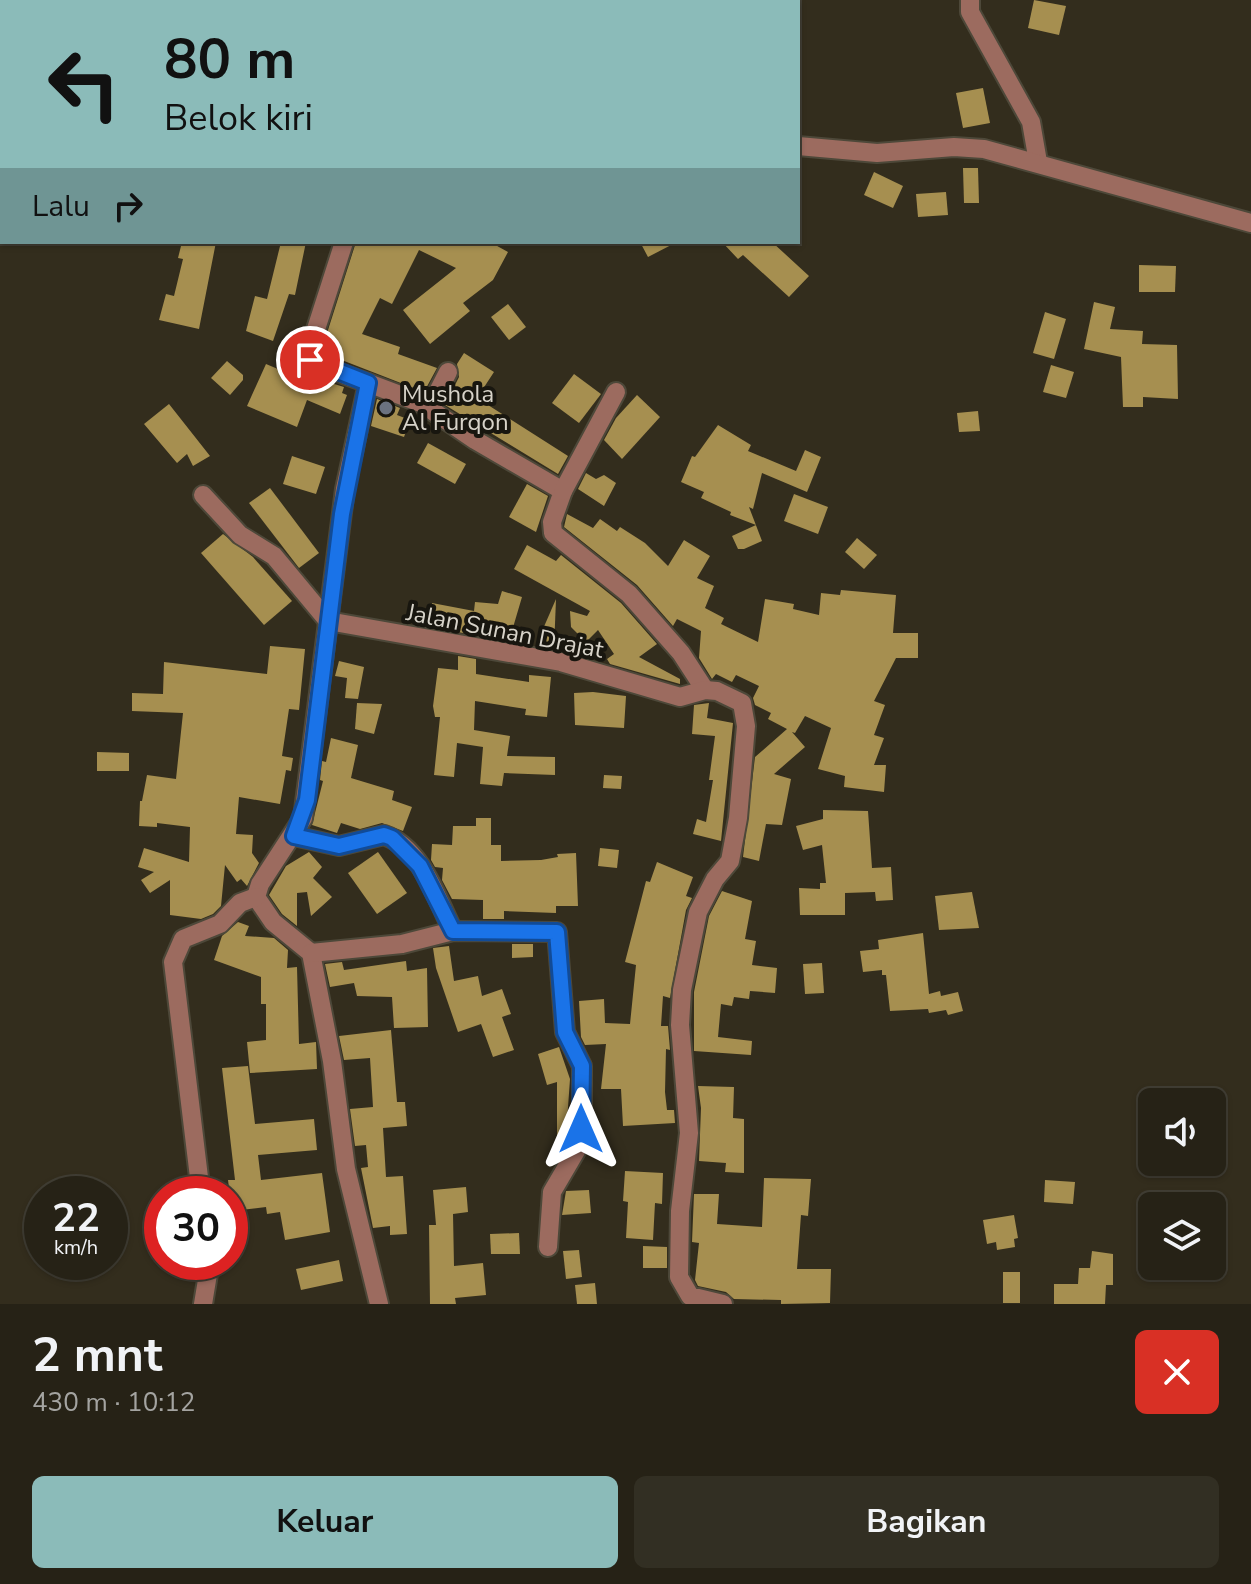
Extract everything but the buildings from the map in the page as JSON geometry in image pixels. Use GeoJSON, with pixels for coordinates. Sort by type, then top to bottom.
{"type":"FeatureCollection","features":[{"type":"Feature","properties":{"kind":"street"},"geometry":{"type":"LineString","coordinates":[[970,0],[970,12],[1031,122],[1038,162]]}},
{"type":"Feature","properties":{"kind":"street"},"geometry":{"type":"LineString","coordinates":[[800,146],[877,153],[954,147],[984,149],[1251,223]]}},
{"type":"Feature","properties":{"kind":"street"},"geometry":{"type":"LineString","coordinates":[[343,244],[308,354],[315,364],[404,394],[563,491]]}},
{"type":"Feature","properties":{"kind":"street"},"geometry":{"type":"LineString","coordinates":[[429,409],[448,372]]}},
{"type":"Feature","properties":{"kind":"street"},"geometry":{"type":"LineString","coordinates":[[256,897],[260,884],[294,836],[307,800],[345,489],[368,383]]}},
{"type":"Feature","properties":{"kind":"street"},"geometry":{"type":"LineString","coordinates":[[616,392],[563,491],[552,522],[553,533],[629,594],[681,653],[705,690]]}},
{"type":"Feature","properties":{"kind":"street"},"geometry":{"type":"LineString","coordinates":[[203,495],[240,535],[274,556],[328,621]]}},
{"type":"Feature","properties":{"kind":"street","name":"Jalan Sunan Drajat"},"geometry":{"type":"LineString","coordinates":[[328,621],[561,662],[680,697],[705,690],[731,696],[742,703],[746,726],[738,818],[730,861],[715,879],[698,912],[682,990],[680,1025],[689,1133],[680,1211],[679,1277],[690,1296],[712,1303]]}},
{"type":"Feature","properties":{"kind":"street"},"geometry":{"type":"LineString","coordinates":[[294,836],[339,846],[384,835],[392,838],[420,866],[453,931]]}},
{"type":"Feature","properties":{"kind":"street"},"geometry":{"type":"LineString","coordinates":[[256,897],[273,922],[311,953],[332,1061],[346,1169],[379,1304]]}},
{"type":"Feature","properties":{"kind":"street"},"geometry":{"type":"LineString","coordinates":[[199,1176],[173,962],[183,939],[220,924],[240,903],[256,897]]}},
{"type":"Feature","properties":{"kind":"street"},"geometry":{"type":"LineString","coordinates":[[311,953],[365,949],[453,931],[550,930],[559,935],[565,1032],[582,1066],[582,1117],[576,1151],[552,1192],[548,1247]]}},
{"type":"Feature","properties":{"kind":"street"},"geometry":{"type":"LineString","coordinates":[[203,1304],[207,1280]]}},
{"type":"Feature","properties":{"kind":"place","name":"Mushola Al Furqon"},"geometry":{"type":"Point","coordinates":[386,408]}},
{"type":"Feature","properties":{"kind":"route"},"geometry":{"type":"LineString","coordinates":[[310,360],[368,383],[345,489],[307,800],[294,836],[339,846],[384,835],[392,838],[420,866],[453,931],[557,932],[564,986],[566,1038],[576,1049],[582,1066],[581,1129]]}}]}
